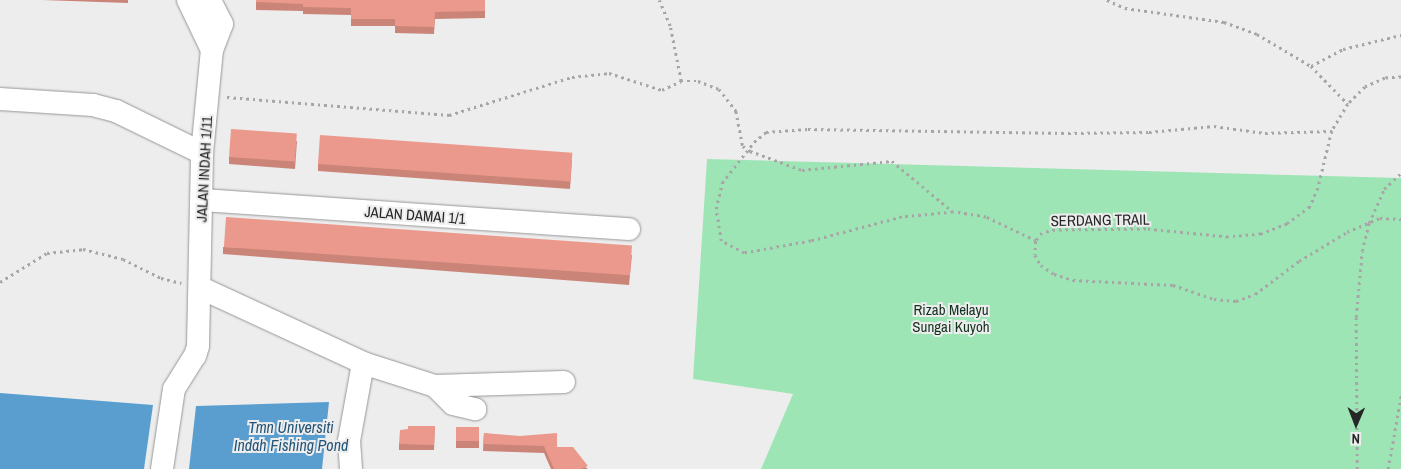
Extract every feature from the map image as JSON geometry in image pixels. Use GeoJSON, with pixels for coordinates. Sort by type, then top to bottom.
{"type":"FeatureCollection","features":[{"type":"Feature","properties":{"kind":"street"},"geometry":{"type":"LineString","coordinates":[[188,0],[212,50]]}},
{"type":"Feature","properties":{"kind":"street","name":"JALAN INDAH 1/11"},"geometry":{"type":"LineString","coordinates":[[162,469],[174,390],[188,370],[198,346],[201,288],[202,153],[212,50],[222,24],[210,0]]}},
{"type":"Feature","properties":{"kind":"street"},"geometry":{"type":"LineString","coordinates":[[0,99],[94,105],[116,111],[202,153]]}},
{"type":"Feature","properties":{"kind":"street","name":"JALAN DAMAI 1/1"},"geometry":{"type":"LineString","coordinates":[[202,200],[629,229]]}},
{"type":"Feature","properties":{"kind":"street"},"geometry":{"type":"LineString","coordinates":[[201,288],[363,363],[435,386],[564,382]]}},
{"type":"Feature","properties":{"kind":"street"},"geometry":{"type":"LineString","coordinates":[[350,469],[349,441],[363,363]]}},
{"type":"Feature","properties":{"kind":"street"},"geometry":{"type":"LineString","coordinates":[[435,386],[453,404],[474,409]]}},
{"type":"Feature","properties":{"kind":"path"},"geometry":{"type":"LineString","coordinates":[[659,0],[670,26],[681,81]]}},
{"type":"Feature","properties":{"kind":"path"},"geometry":{"type":"LineString","coordinates":[[1107,0],[1125,8],[1224,22],[1257,34],[1311,66],[1348,104]]}},
{"type":"Feature","properties":{"kind":"path"},"geometry":{"type":"LineString","coordinates":[[1311,66],[1343,49],[1401,35]]}},
{"type":"Feature","properties":{"kind":"path"},"geometry":{"type":"LineString","coordinates":[[208,96],[449,116],[572,77],[609,73],[662,90],[681,81],[698,81],[719,89],[736,111],[743,146],[750,151],[802,170],[892,161],[953,212]]}},
{"type":"Feature","properties":{"kind":"path","name":"SERDANG TRAIL"},"geometry":{"type":"LineString","coordinates":[[1369,223],[1325,244],[1255,294],[1236,301],[1214,299],[1173,285],[1073,280],[1041,265],[1035,255],[1036,242],[1042,232],[1055,230],[1146,229],[1228,237],[1261,234],[1286,224],[1310,207],[1318,188],[1332,131],[1348,104],[1364,87],[1385,78],[1401,77]]}},
{"type":"Feature","properties":{"kind":"path"},"geometry":{"type":"LineString","coordinates":[[1036,242],[986,216],[953,212],[902,216],[811,241],[744,253],[721,241],[716,209],[722,183],[750,151],[754,142],[766,132],[808,129],[1068,133],[1149,132],[1214,126],[1265,133],[1332,131]]}},
{"type":"Feature","properties":{"kind":"path"},"geometry":{"type":"LineString","coordinates":[[1357,469],[1356,317],[1362,251],[1369,223],[1384,188],[1401,173]]}},
{"type":"Feature","properties":{"kind":"path"},"geometry":{"type":"LineString","coordinates":[[1369,223],[1380,218],[1401,219]]}},
{"type":"Feature","properties":{"kind":"path"},"geometry":{"type":"LineString","coordinates":[[0,282],[47,253],[83,250],[123,259],[161,278],[201,288]]}},
{"type":"Feature","properties":{"kind":"path"},"geometry":{"type":"LineString","coordinates":[[1388,469],[1401,395]]}},
{"type":"Feature","properties":{"kind":"green space","name":"Rizab Melayu Sungai Kuyoh"},"geometry":{"type":"Polygon","coordinates":[[[707,159],[1401,178],[1401,469],[761,469],[793,394],[693,379],[707,159]]]}},
{"type":"Feature","properties":{"kind":"water"},"geometry":{"type":"Polygon","coordinates":[[[0,393],[153,405],[144,469],[0,469],[0,393]]]}},
{"type":"Feature","properties":{"kind":"water","name":"Tmn Universiti Indah Fishing Pond"},"geometry":{"type":"Polygon","coordinates":[[[329,402],[322,469],[189,469],[196,406],[329,402]]]}},
{"type":"Feature","properties":{"kind":"building"},"geometry":{"type":"Polygon","coordinates":[[[256,0],[485,0],[485,11],[435,12],[434,27],[395,26],[395,19],[351,19],[351,8],[303,7],[303,4],[256,2],[256,0]]]}},
{"type":"Feature","properties":{"kind":"building"},"geometry":{"type":"Polygon","coordinates":[[[231,129],[297,134],[295,162],[229,157],[231,129]]]}},
{"type":"Feature","properties":{"kind":"building"},"geometry":{"type":"Polygon","coordinates":[[[320,135],[572,153],[570,182],[318,164],[320,135]]]}},
{"type":"Feature","properties":{"kind":"building"},"geometry":{"type":"Polygon","coordinates":[[[226,217],[632,245],[630,275],[224,247],[226,217]]]}},
{"type":"Feature","properties":{"kind":"building"},"geometry":{"type":"Polygon","coordinates":[[[408,426],[435,426],[434,445],[399,444],[400,430],[408,429],[408,426]]]}},
{"type":"Feature","properties":{"kind":"building"},"geometry":{"type":"Polygon","coordinates":[[[456,427],[479,427],[479,441],[456,441],[456,427]]]}},
{"type":"Feature","properties":{"kind":"building"},"geometry":{"type":"Polygon","coordinates":[[[484,433],[520,436],[557,433],[557,447],[573,447],[588,466],[581,469],[554,469],[544,446],[483,444],[484,433]]]}}]}
